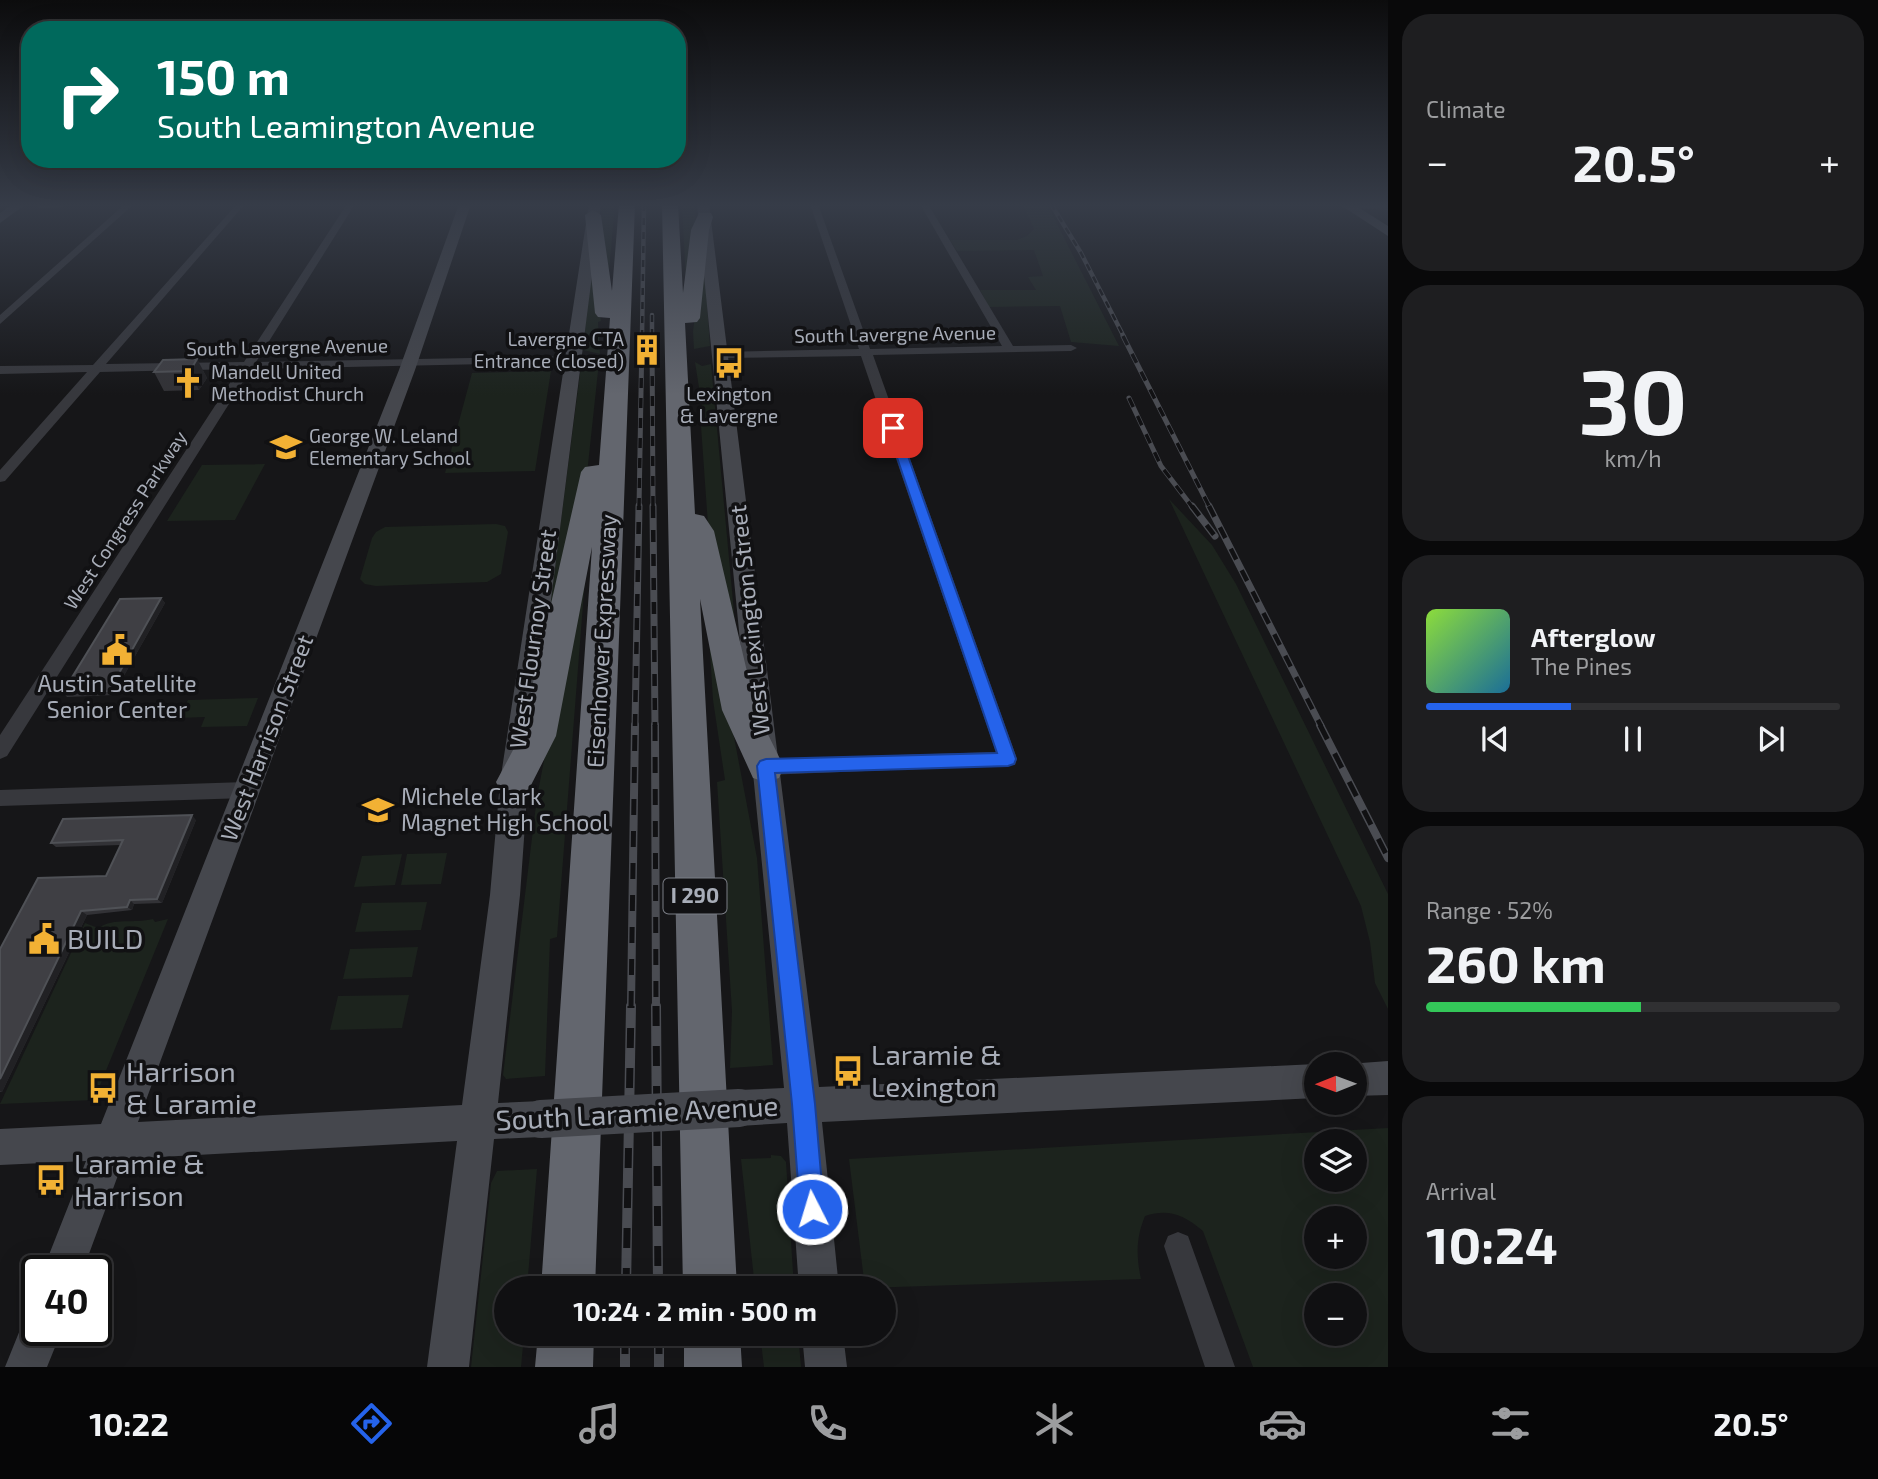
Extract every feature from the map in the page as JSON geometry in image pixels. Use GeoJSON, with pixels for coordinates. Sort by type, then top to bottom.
{"type":"FeatureCollection","features":[{"type":"Feature","properties":{"kind":"highway"},"geometry":{"type":"LineString","coordinates":[[600,268],[607,335],[620,350]]}},
{"type":"Feature","properties":{"kind":"highway","name":"Eisenhower Expressway"},"geometry":{"type":"LineString","coordinates":[[569,1276],[624,268]]}},
{"type":"Feature","properties":{"kind":"highway","name":"I 290"},"geometry":{"type":"LineString","coordinates":[[672,268],[710,1276]]}},
{"type":"Feature","properties":{"kind":"highway"},"geometry":{"type":"LineString","coordinates":[[675,359],[688,337],[696,268]]}},
{"type":"Feature","properties":{"kind":"highway"},"geometry":{"type":"LineString","coordinates":[[514,782],[538,736],[598,451],[615,422]]}},
{"type":"Feature","properties":{"kind":"highway"},"geometry":{"type":"LineString","coordinates":[[681,503],[700,531],[739,710],[766,766]]}},
{"type":"Feature","properties":{"kind":"highway"},"geometry":{"type":"LineString","coordinates":[[564,1367],[565,1346]]}},
{"type":"Feature","properties":{"kind":"highway"},"geometry":{"type":"LineString","coordinates":[[712,1346],[713,1367]]}},
{"type":"Feature","properties":{"kind":"street"},"geometry":{"type":"LineString","coordinates":[[0,321],[59,268]]}},
{"type":"Feature","properties":{"kind":"street"},"geometry":{"type":"LineString","coordinates":[[0,478],[185,268]]}},
{"type":"Feature","properties":{"kind":"street","name":"West Congress Parkway"},"geometry":{"type":"LineString","coordinates":[[0,751],[310,268]]}},
{"type":"Feature","properties":{"kind":"street","name":"West Harrison Street"},"geometry":{"type":"LineString","coordinates":[[69,1255],[410,362],[443,268]]}},
{"type":"Feature","properties":{"kind":"street","name":"West Flournoy Street"},"geometry":{"type":"LineString","coordinates":[[448,1367],[506,895],[514,782],[586,268]]}},
{"type":"Feature","properties":{"kind":"street","name":"West Lexington Street"},"geometry":{"type":"LineString","coordinates":[[710,268],[803,1104],[818,1276]]}},
{"type":"Feature","properties":{"kind":"street"},"geometry":{"type":"LineString","coordinates":[[766,766],[1008,759],[836,268]]}},
{"type":"Feature","properties":{"kind":"street"},"geometry":{"type":"LineString","coordinates":[[961,268],[1009,349]]}},
{"type":"Feature","properties":{"kind":"street","name":"South Lavergne Avenue"},"geometry":{"type":"LineString","coordinates":[[720,355],[1071,348]]}},
{"type":"Feature","properties":{"kind":"street","name":"South Lavergne Avenue"},"geometry":{"type":"LineString","coordinates":[[0,370],[574,359]]}},
{"type":"Feature","properties":{"kind":"street"},"geometry":{"type":"LineString","coordinates":[[0,799],[246,790]]}},
{"type":"Feature","properties":{"kind":"street"},"geometry":{"type":"LineString","coordinates":[[1367,1078],[1388,1077]]}},
{"type":"Feature","properties":{"kind":"street","name":"South Laramie Avenue"},"geometry":{"type":"LineString","coordinates":[[0,1147],[803,1104],[1304,1082]]}},
{"type":"Feature","properties":{"kind":"street"},"geometry":{"type":"LineString","coordinates":[[1178,1246],[1220,1367]]}},
{"type":"Feature","properties":{"kind":"street"},"geometry":{"type":"LineString","coordinates":[[26,1367],[35,1346]]}},
{"type":"Feature","properties":{"kind":"street"},"geometry":{"type":"LineString","coordinates":[[824,1346],[826,1367]]}},
{"type":"Feature","properties":{"kind":"shaded area"},"geometry":{"type":"Polygon","coordinates":[[[591,268],[595,268],[601,321],[598,322],[600,354],[583,350],[591,268]]]}},
{"type":"Feature","properties":{"kind":"shaded area"},"geometry":{"type":"Polygon","coordinates":[[[701,268],[704,268],[710,346],[694,349],[693,332],[701,268]]]}},
{"type":"Feature","properties":{"kind":"shaded area"},"geometry":{"type":"Polygon","coordinates":[[[1040,268],[1079,268],[1119,346],[1071,342],[1060,306],[989,307],[980,290],[1036,290],[1028,277],[1043,276],[1040,268]]]}},
{"type":"Feature","properties":{"kind":"shaded area"},"geometry":{"type":"Polygon","coordinates":[[[599,362],[587,474],[539,690],[581,366],[599,362]]]}},
{"type":"Feature","properties":{"kind":"shaded area"},"geometry":{"type":"Polygon","coordinates":[[[695,362],[702,366],[711,364],[739,666],[709,539],[701,426],[705,426],[695,362]]]}},
{"type":"Feature","properties":{"kind":"shaded area"},"geometry":{"type":"Polygon","coordinates":[[[551,371],[535,471],[445,473],[472,373],[551,371]]]}},
{"type":"Feature","properties":{"kind":"shaded area"},"geometry":{"type":"Polygon","coordinates":[[[265,464],[235,520],[167,521],[202,465],[265,464]]]}},
{"type":"Feature","properties":{"kind":"shaded area"},"geometry":{"type":"Polygon","coordinates":[[[1169,499],[1212,545],[1236,584],[1388,894],[1388,1009],[1375,983],[1370,942],[1361,906],[1169,499]]]}},
{"type":"Feature","properties":{"kind":"shaded area"},"geometry":{"type":"Polygon","coordinates":[[[505,526],[508,532],[501,574],[487,582],[376,586],[365,584],[360,579],[372,538],[385,527],[505,526]]]}},
{"type":"Feature","properties":{"kind":"shaded area"},"geometry":{"type":"Polygon","coordinates":[[[586,566],[557,937],[550,939],[545,1076],[506,1079],[503,1075],[537,797],[586,566]]]}},
{"type":"Feature","properties":{"kind":"shaded area"},"geometry":{"type":"Polygon","coordinates":[[[706,590],[757,858],[773,1065],[730,1068],[732,1011],[717,782],[725,780],[713,700],[706,590]]]}},
{"type":"Feature","properties":{"kind":"shaded area"},"geometry":{"type":"Polygon","coordinates":[[[258,698],[247,726],[201,727],[205,717],[178,718],[188,700],[258,698]]]}},
{"type":"Feature","properties":{"kind":"shaded area"},"geometry":{"type":"Polygon","coordinates":[[[447,853],[441,884],[401,885],[407,854],[447,853]]]}},
{"type":"Feature","properties":{"kind":"shaded area"},"geometry":{"type":"Polygon","coordinates":[[[402,854],[395,885],[354,887],[362,856],[402,854]]]}},
{"type":"Feature","properties":{"kind":"shaded area"},"geometry":{"type":"Polygon","coordinates":[[[427,902],[421,930],[355,932],[362,903],[427,902]]]}},
{"type":"Feature","properties":{"kind":"shaded area"},"geometry":{"type":"Polygon","coordinates":[[[153,919],[155,922],[168,919],[94,1100],[0,1104],[85,923],[98,928],[111,923],[153,919]]]}},
{"type":"Feature","properties":{"kind":"shaded area"},"geometry":{"type":"Polygon","coordinates":[[[418,947],[412,977],[343,979],[350,949],[418,947]]]}},
{"type":"Feature","properties":{"kind":"shaded area"},"geometry":{"type":"Polygon","coordinates":[[[409,995],[402,1028],[330,1030],[338,996],[409,995]]]}},
{"type":"Feature","properties":{"kind":"shaded area"},"geometry":{"type":"Polygon","coordinates":[[[1388,1128],[1388,1367],[1253,1367],[1203,1231],[1183,1217],[1169,1213],[1145,1216],[1138,1247],[1141,1279],[896,1287],[896,1276],[864,1276],[849,1159],[1304,1133],[1304,1192],[1367,1192],[1367,1129],[1388,1128]]]}},
{"type":"Feature","properties":{"kind":"shaded area"},"geometry":{"type":"Polygon","coordinates":[[[771,1155],[781,1156],[786,1162],[793,1276],[754,1276],[741,1159],[771,1158],[771,1155]]]}},
{"type":"Feature","properties":{"kind":"shaded area"},"geometry":{"type":"Polygon","coordinates":[[[537,1169],[528,1276],[494,1276],[494,1346],[523,1346],[521,1367],[471,1367],[491,1183],[497,1171],[537,1169]]]}},
{"type":"Feature","properties":{"kind":"shaded area"},"geometry":{"type":"Polygon","coordinates":[[[761,1346],[799,1346],[801,1367],[764,1367],[761,1346]]]}},
{"type":"Feature","properties":{"kind":"building"},"geometry":{"type":"Polygon","coordinates":[[[197,359],[190,371],[154,372],[163,360],[197,359]]]}},
{"type":"Feature","properties":{"kind":"building","name":"Austin Satellite Senior Center"},"geometry":{"type":"Polygon","coordinates":[[[161,598],[109,691],[63,692],[120,599],[161,598]]]}},
{"type":"Feature","properties":{"kind":"building","name":"BUILD"},"geometry":{"type":"Polygon","coordinates":[[[192,815],[157,899],[130,900],[127,907],[81,911],[0,1079],[0,949],[38,878],[106,876],[123,840],[51,843],[63,819],[192,815]]]}},
{"type":"Feature","properties":{"kind":"railway"},"geometry":{"type":"LineString","coordinates":[[642,337],[643,268]]}},
{"type":"Feature","properties":{"kind":"railway"},"geometry":{"type":"LineString","coordinates":[[1089,268],[1124,337]]}},
{"type":"Feature","properties":{"kind":"railway"},"geometry":{"type":"LineString","coordinates":[[652,315],[652,336]]}},
{"type":"Feature","properties":{"kind":"railway"},"geometry":{"type":"LineString","coordinates":[[639,508],[642,336]]}},
{"type":"Feature","properties":{"kind":"railway"},"geometry":{"type":"LineString","coordinates":[[652,336],[653,508]]}},
{"type":"Feature","properties":{"kind":"railway"},"geometry":{"type":"LineString","coordinates":[[1123,336],[1210,508]]}},
{"type":"Feature","properties":{"kind":"railway"},"geometry":{"type":"LineString","coordinates":[[1129,398],[1161,466],[1193,508]]}},
{"type":"Feature","properties":{"kind":"railway"},"geometry":{"type":"LineString","coordinates":[[635,726],[639,506]]}},
{"type":"Feature","properties":{"kind":"railway"},"geometry":{"type":"LineString","coordinates":[[653,506],[655,726]]}},
{"type":"Feature","properties":{"kind":"railway"},"geometry":{"type":"LineString","coordinates":[[1192,506],[1215,536]]}},
{"type":"Feature","properties":{"kind":"railway"},"geometry":{"type":"LineString","coordinates":[[1209,506],[1321,726]]}},
{"type":"Feature","properties":{"kind":"railway"},"geometry":{"type":"LineString","coordinates":[[631,1007],[635,725]]}},
{"type":"Feature","properties":{"kind":"railway"},"geometry":{"type":"LineString","coordinates":[[655,725],[656,1007]]}},
{"type":"Feature","properties":{"kind":"railway"},"geometry":{"type":"LineString","coordinates":[[1320,725],[1388,858]]}},
{"type":"Feature","properties":{"kind":"railway"},"geometry":{"type":"LineString","coordinates":[[626,1276],[631,1006]]}},
{"type":"Feature","properties":{"kind":"railway"},"geometry":{"type":"LineString","coordinates":[[656,1006],[658,1276]]}},
{"type":"Feature","properties":{"kind":"railway"},"geometry":{"type":"LineString","coordinates":[[625,1346],[625,1367]]}},
{"type":"Feature","properties":{"kind":"railway"},"geometry":{"type":"LineString","coordinates":[[659,1346],[659,1367]]}},
{"type":"Feature","properties":{"kind":"place","name":"Lavergne CTA Entrance (closed)"},"geometry":{"type":"Point","coordinates":[647,350]}},
{"type":"Feature","properties":{"kind":"place","name":"Lexington & Lavergne"},"geometry":{"type":"Point","coordinates":[729,363]}},
{"type":"Feature","properties":{"kind":"place","name":"Mandell United Methodist Church"},"geometry":{"type":"Point","coordinates":[188,383]}},
{"type":"Feature","properties":{"kind":"place","name":"George W. Leland Elementary School"},"geometry":{"type":"Point","coordinates":[286,447]}},
{"type":"Feature","properties":{"kind":"place","name":"Austin Satellite Senior Center"},"geometry":{"type":"Point","coordinates":[117,650]}},
{"type":"Feature","properties":{"kind":"place","name":"Michele Clark Magnet High School"},"geometry":{"type":"Point","coordinates":[378,810]}},
{"type":"Feature","properties":{"kind":"place","name":"BUILD"},"geometry":{"type":"Point","coordinates":[44,939]}},
{"type":"Feature","properties":{"kind":"place","name":"Laramie & Lexington"},"geometry":{"type":"Point","coordinates":[848,1071]}},
{"type":"Feature","properties":{"kind":"place","name":"Harrison & Laramie"},"geometry":{"type":"Point","coordinates":[103,1088]}},
{"type":"Feature","properties":{"kind":"place","name":"Laramie & Harrison"},"geometry":{"type":"Point","coordinates":[51,1180]}},
{"type":"Feature","properties":{"kind":"route"},"geometry":{"type":"LineString","coordinates":[[812,1209],[766,766],[1008,759],[893,428]]}}]}
